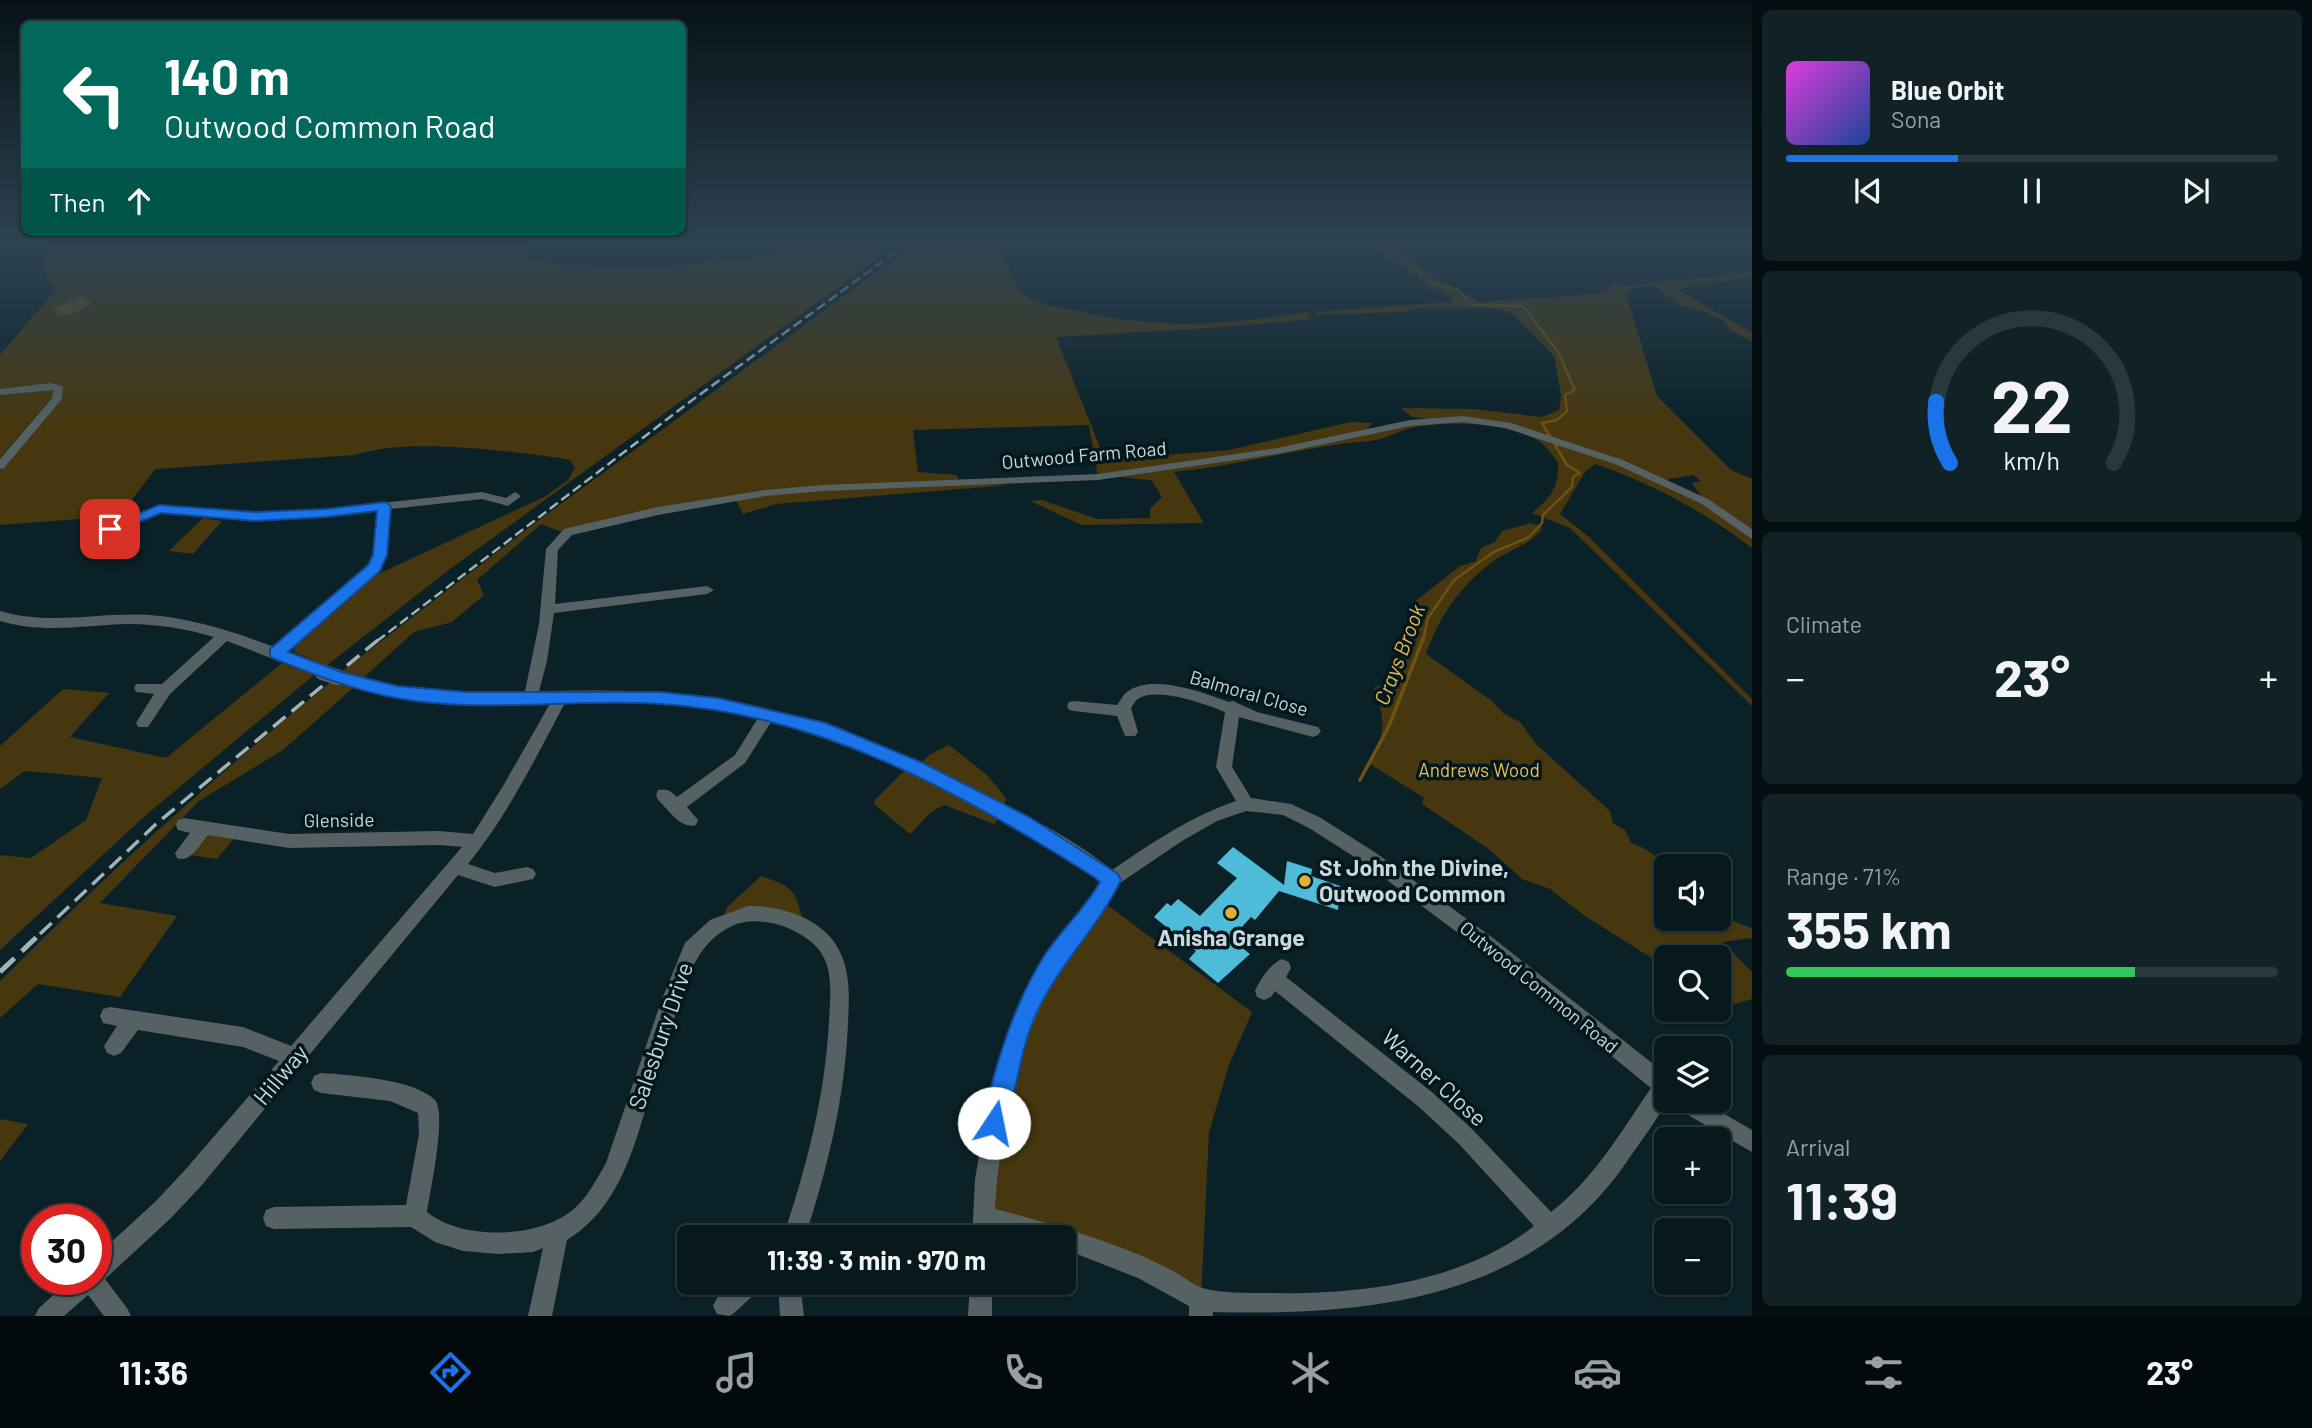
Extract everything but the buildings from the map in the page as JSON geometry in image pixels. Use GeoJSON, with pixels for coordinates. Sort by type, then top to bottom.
{"type":"FeatureCollection","features":[{"type":"Feature","properties":{"kind":"street"},"geometry":{"type":"LineString","coordinates":[[0,392],[50,386],[59,388],[57,399],[0,466]]}},
{"type":"Feature","properties":{"kind":"street","name":"Outwood Farm Road"},"geometry":{"type":"LineString","coordinates":[[530,698],[541,662],[550,609],[552,549],[568,532],[658,511],[823,488],[1105,476],[1277,451],[1433,420],[1464,419],[1507,425],[1558,440],[1656,477],[1704,501],[1752,535]]}},
{"type":"Feature","properties":{"kind":"street"},"geometry":{"type":"LineString","coordinates":[[100,551],[100,529],[159,509],[255,516],[326,513],[482,495],[509,503]]}},
{"type":"Feature","properties":{"kind":"street"},"geometry":{"type":"LineString","coordinates":[[276,653],[375,568],[380,555],[385,506]]}},
{"type":"Feature","properties":{"kind":"street"},"geometry":{"type":"LineString","coordinates":[[550,609],[707,591]]}},
{"type":"Feature","properties":{"kind":"street"},"geometry":{"type":"LineString","coordinates":[[0,615],[42,623],[108,619],[152,620],[276,653],[337,677],[414,695],[660,698],[768,714],[826,729],[916,768],[1023,822],[1111,880],[1099,902],[1053,961],[1027,1009],[1009,1058],[998,1100],[983,1225]]}},
{"type":"Feature","properties":{"kind":"street"},"geometry":{"type":"LineString","coordinates":[[143,723],[165,690],[223,637]]}},
{"type":"Feature","properties":{"kind":"street"},"geometry":{"type":"LineString","coordinates":[[141,688],[165,690]]}},
{"type":"Feature","properties":{"kind":"street","name":"Balmoral Close"},"geometry":{"type":"LineString","coordinates":[[1123,711],[1129,699],[1153,689],[1170,690],[1313,731]]}},
{"type":"Feature","properties":{"kind":"street","name":"Hillway"},"geometry":{"type":"LineString","coordinates":[[112,1257],[163,1210],[296,1058],[477,842],[567,697]]}},
{"type":"Feature","properties":{"kind":"street"},"geometry":{"type":"LineString","coordinates":[[1074,706],[1123,711],[1130,732]]}},
{"type":"Feature","properties":{"kind":"street"},"geometry":{"type":"LineString","coordinates":[[1233,706],[1224,767],[1246,804]]}},
{"type":"Feature","properties":{"kind":"street"},"geometry":{"type":"LineString","coordinates":[[690,820],[671,801],[740,759],[768,714]]}},
{"type":"Feature","properties":{"kind":"street","name":"Outwood Common Road"},"geometry":{"type":"LineString","coordinates":[[1111,880],[1211,816],[1246,804],[1285,809],[1333,833],[1370,858],[1487,944],[1654,1077]]}},
{"type":"Feature","properties":{"kind":"street","name":"Glenside"},"geometry":{"type":"LineString","coordinates":[[184,825],[289,841],[459,838],[477,842]]}},
{"type":"Feature","properties":{"kind":"street"},"geometry":{"type":"LineString","coordinates":[[183,853],[203,829]]}},
{"type":"Feature","properties":{"kind":"street"},"geometry":{"type":"LineString","coordinates":[[455,867],[495,880],[527,874]]}},
{"type":"Feature","properties":{"kind":"street","name":"Salesbury Drive"},"geometry":{"type":"LineString","coordinates":[[415,1216],[431,1232],[480,1242],[502,1243],[557,1234],[589,1208],[613,1177],[658,1036],[691,949],[700,937],[722,921],[745,915],[766,914],[797,923],[821,940],[832,954],[840,999],[837,1062],[827,1133],[798,1225]]}},
{"type":"Feature","properties":{"kind":"street","name":"Warner Close"},"geometry":{"type":"LineString","coordinates":[[1273,979],[1426,1100],[1466,1137],[1550,1227]]}},
{"type":"Feature","properties":{"kind":"street"},"geometry":{"type":"LineString","coordinates":[[110,1016],[250,1039],[296,1058]]}},
{"type":"Feature","properties":{"kind":"street"},"geometry":{"type":"LineString","coordinates":[[114,1046],[134,1020]]}},
{"type":"Feature","properties":{"kind":"street"},"geometry":{"type":"LineString","coordinates":[[274,1218],[415,1216],[429,1134],[428,1108],[418,1100],[389,1091],[321,1083]]}},
{"type":"Feature","properties":{"kind":"street"},"geometry":{"type":"LineString","coordinates":[[1076,1243],[1158,1275],[1201,1308],[1287,1314],[1340,1313],[1368,1309],[1471,1280],[1492,1269],[1574,1209],[1607,1171],[1654,1102]]}},
{"type":"Feature","properties":{"kind":"street"},"geometry":{"type":"LineString","coordinates":[[1703,1113],[1752,1142]]}},
{"type":"Feature","properties":{"kind":"street"},"geometry":{"type":"LineString","coordinates":[[540,1316],[557,1234]]}},
{"type":"Feature","properties":{"kind":"street"},"geometry":{"type":"LineString","coordinates":[[47,1316],[71,1295]]}},
{"type":"Feature","properties":{"kind":"street"},"geometry":{"type":"LineString","coordinates":[[102,1295],[119,1316]]}},
{"type":"Feature","properties":{"kind":"street"},"geometry":{"type":"LineString","coordinates":[[725,1306],[737,1295]]}},
{"type":"Feature","properties":{"kind":"street"},"geometry":{"type":"LineString","coordinates":[[790,1295],[792,1316]]}},
{"type":"Feature","properties":{"kind":"street"},"geometry":{"type":"LineString","coordinates":[[980,1316],[981,1295]]}},
{"type":"Feature","properties":{"kind":"green space"},"geometry":{"type":"Polygon","coordinates":[[[44,304],[814,304],[450,569],[326,666],[294,652],[295,646],[372,577],[544,497],[568,480],[575,468],[570,460],[485,449],[429,446],[377,450],[355,455],[155,469],[120,516],[0,525],[0,470],[63,398],[55,394],[0,458],[0,395],[31,390],[0,392],[0,355],[44,304]]]}},
{"type":"Feature","properties":{"kind":"green space"},"geometry":{"type":"Polygon","coordinates":[[[832,304],[1047,304],[1112,318],[1195,324],[1307,312],[1313,319],[1056,337],[1105,460],[1229,450],[1351,422],[1373,423],[1364,432],[1429,419],[1412,417],[1401,408],[1474,409],[1542,417],[1559,410],[1561,395],[1554,356],[1513,314],[1495,308],[1418,308],[1403,312],[1317,315],[1314,312],[1419,304],[1629,304],[1657,396],[1731,470],[1752,479],[1752,529],[1701,496],[1692,483],[1701,481],[1693,475],[1664,480],[1752,537],[1752,548],[1716,522],[1677,500],[1637,480],[1595,464],[1585,472],[1560,514],[1589,537],[1752,699],[1752,706],[1570,528],[1532,513],[1549,497],[1557,478],[1558,462],[1545,446],[1512,430],[1476,424],[1440,424],[1410,428],[1385,438],[1174,472],[1204,523],[1082,525],[1030,501],[1042,500],[1097,519],[1150,518],[1150,509],[1162,497],[1151,480],[1098,477],[1089,425],[913,430],[918,472],[957,475],[959,483],[1010,485],[776,504],[743,514],[735,499],[562,532],[541,524],[477,580],[484,595],[452,622],[414,632],[362,679],[341,672],[535,523],[832,304]]]}},
{"type":"Feature","properties":{"kind":"green space"},"geometry":{"type":"Polygon","coordinates":[[[1704,304],[1752,333],[1752,341],[1730,330],[1725,322],[1708,313],[1681,305],[1704,304]]]}},
{"type":"Feature","properties":{"kind":"green space"},"geometry":{"type":"Polygon","coordinates":[[[203,518],[222,521],[193,554],[169,551],[203,518]]]}},
{"type":"Feature","properties":{"kind":"green space","name":"Andrews Wood"},"geometry":{"type":"Polygon","coordinates":[[[1531,523],[1543,527],[1528,542],[1485,567],[1464,588],[1446,612],[1426,654],[1492,701],[1503,713],[1520,722],[1536,744],[1610,811],[1613,823],[1625,830],[1631,843],[1654,855],[1654,931],[1731,931],[1731,920],[1752,928],[1752,938],[1722,942],[1725,945],[1654,945],[1654,959],[1585,916],[1550,889],[1522,879],[1489,849],[1422,804],[1424,798],[1370,764],[1382,727],[1381,710],[1374,688],[1390,681],[1394,667],[1403,663],[1408,645],[1418,633],[1413,603],[1460,566],[1476,561],[1481,548],[1495,542],[1502,531],[1531,523]]]}},
{"type":"Feature","properties":{"kind":"green space"},"geometry":{"type":"Polygon","coordinates":[[[282,663],[314,675],[146,815],[0,950],[0,855],[31,858],[86,820],[102,778],[25,771],[0,789],[0,746],[63,689],[109,693],[70,737],[166,758],[282,663]]]}},
{"type":"Feature","properties":{"kind":"green space"},"geometry":{"type":"Polygon","coordinates":[[[333,680],[353,688],[283,750],[199,801],[100,903],[177,916],[120,997],[38,984],[0,1018],[0,981],[162,826],[333,680]]]}},
{"type":"Feature","properties":{"kind":"green space"},"geometry":{"type":"Polygon","coordinates":[[[949,745],[987,775],[1006,798],[1003,812],[994,824],[944,805],[931,812],[910,834],[874,804],[875,800],[910,765],[917,768],[929,755],[949,745]]]}},
{"type":"Feature","properties":{"kind":"green space"},"geometry":{"type":"Polygon","coordinates":[[[210,830],[237,835],[217,859],[190,855],[210,830]]]}},
{"type":"Feature","properties":{"kind":"green space"},"geometry":{"type":"Polygon","coordinates":[[[761,876],[782,884],[793,892],[805,927],[788,919],[722,921],[727,907],[761,876]]]}},
{"type":"Feature","properties":{"kind":"green space"},"geometry":{"type":"Polygon","coordinates":[[[1099,899],[1252,1012],[1229,1065],[1209,1132],[1201,1299],[1076,1242],[1076,1225],[1015,1225],[983,1217],[1027,1009],[1099,899]]]}},
{"type":"Feature","properties":{"kind":"green space","name":"Andrews Wood"},"geometry":{"type":"Polygon","coordinates":[[[1731,951],[1752,972],[1752,999],[1735,1004],[1731,1002],[1731,951]]]}},
{"type":"Feature","properties":{"kind":"green space"},"geometry":{"type":"Polygon","coordinates":[[[0,1121],[28,1124],[0,1161],[0,1121]]]}},
{"type":"Feature","properties":{"kind":"shaded area"},"geometry":{"type":"Polygon","coordinates":[[[64,304],[89,304],[72,314],[54,316],[58,312],[54,309],[64,304]]]}},
{"type":"Feature","properties":{"kind":"waterway","name":"Crays Brook"},"geometry":{"type":"LineString","coordinates":[[1423,641],[1428,618],[1454,580],[1494,552],[1529,537],[1542,523],[1543,515],[1572,487],[1573,477],[1580,473],[1567,465],[1542,423],[1557,420],[1567,411],[1565,395],[1575,390],[1558,352],[1523,306],[1470,304]]}},
{"type":"Feature","properties":{"kind":"waterway","name":"Crays Brook"},"geometry":{"type":"LineString","coordinates":[[1360,780],[1389,726],[1423,639]]}},
{"type":"Feature","properties":{"kind":"railway"},"geometry":{"type":"LineString","coordinates":[[377,641],[691,401],[824,304]]}},
{"type":"Feature","properties":{"kind":"railway"},"geometry":{"type":"LineString","coordinates":[[40,934],[156,824],[379,639]]}},
{"type":"Feature","properties":{"kind":"railway"},"geometry":{"type":"LineString","coordinates":[[0,972],[42,932]]}},
{"type":"Feature","properties":{"kind":"place","name":"St John the Divine, Outwood Common"},"geometry":{"type":"Point","coordinates":[1305,881]}},
{"type":"Feature","properties":{"kind":"place","name":"Anisha Grange"},"geometry":{"type":"Point","coordinates":[1231,913]}},
{"type":"Feature","properties":{"kind":"route"},"geometry":{"type":"LineString","coordinates":[[110,529],[159,509],[255,516],[326,513],[385,506],[380,555],[375,568],[276,653],[337,677],[397,692],[467,698],[603,695],[660,698],[718,705],[796,721],[826,729],[916,768],[1023,822],[1101,871],[1111,880],[1099,902],[1053,961],[1027,1009],[1009,1058],[994,1123]]}}]}
